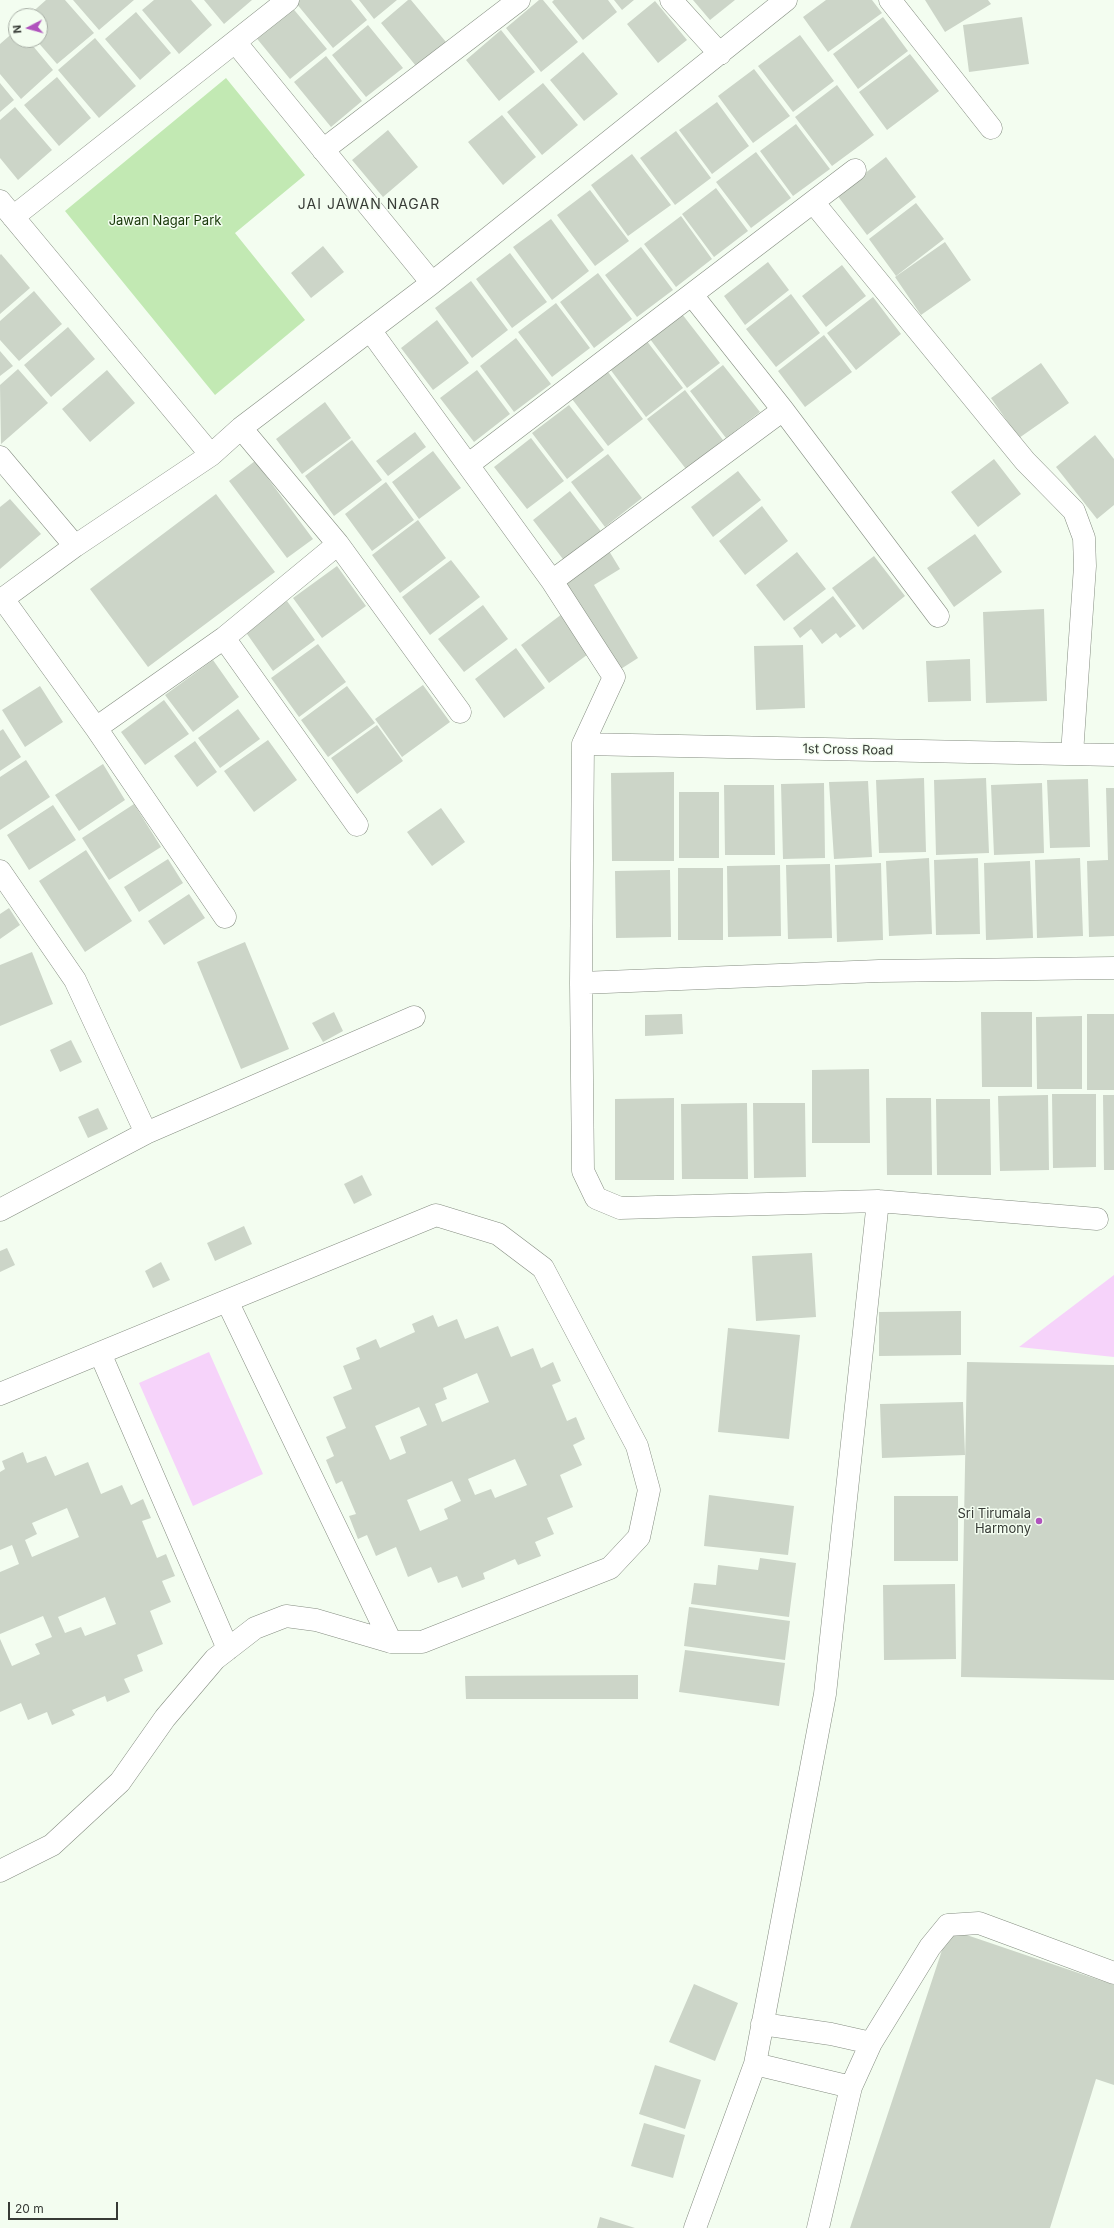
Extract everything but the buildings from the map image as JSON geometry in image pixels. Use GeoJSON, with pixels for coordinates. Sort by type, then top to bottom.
{"type":"FeatureCollection","features":[{"type":"Feature","properties":{"kind":"street"},"geometry":{"type":"LineString","coordinates":[[211,455],[6,209],[236,42],[288,0]]}},
{"type":"Feature","properties":{"kind":"street"},"geometry":{"type":"LineString","coordinates":[[323,150],[519,0]]}},
{"type":"Feature","properties":{"kind":"street"},"geometry":{"type":"LineString","coordinates":[[671,0],[720,54]]}},
{"type":"Feature","properties":{"kind":"street"},"geometry":{"type":"LineString","coordinates":[[225,916],[96,728],[2,600],[75,546],[211,455],[241,428],[432,284],[786,0]]}},
{"type":"Feature","properties":{"kind":"street"},"geometry":{"type":"LineString","coordinates":[[890,0],[991,128]]}},
{"type":"Feature","properties":{"kind":"street"},"geometry":{"type":"LineString","coordinates":[[236,42],[432,284]]}},
{"type":"Feature","properties":{"kind":"street"},"geometry":{"type":"LineString","coordinates":[[469,464],[855,170]]}},
{"type":"Feature","properties":{"kind":"street"},"geometry":{"type":"LineString","coordinates":[[813,202],[1025,461],[1074,512],[1084,538],[1085,566],[1072,754]]}},
{"type":"Feature","properties":{"kind":"street"},"geometry":{"type":"LineString","coordinates":[[692,295],[783,410],[938,616]]}},
{"type":"Feature","properties":{"kind":"street"},"geometry":{"type":"LineString","coordinates":[[370,330],[469,464],[552,581],[614,677],[583,744],[580,983],[583,1172],[596,1198],[620,1208],[878,1201],[1097,1219]]}},
{"type":"Feature","properties":{"kind":"street"},"geometry":{"type":"LineString","coordinates":[[552,581],[783,410]]}},
{"type":"Feature","properties":{"kind":"street"},"geometry":{"type":"LineString","coordinates":[[241,428],[338,544],[460,712]]}},
{"type":"Feature","properties":{"kind":"street"},"geometry":{"type":"LineString","coordinates":[[0,457],[75,546]]}},
{"type":"Feature","properties":{"kind":"street"},"geometry":{"type":"LineString","coordinates":[[96,728],[224,638],[338,544]]}},
{"type":"Feature","properties":{"kind":"street"},"geometry":{"type":"LineString","coordinates":[[224,638],[357,825]]}},
{"type":"Feature","properties":{"kind":"street","name":"1st Cross Road"},"geometry":{"type":"LineString","coordinates":[[583,744],[1114,755]]}},
{"type":"Feature","properties":{"kind":"street"},"geometry":{"type":"LineString","coordinates":[[0,871],[75,980],[146,1133]]}},
{"type":"Feature","properties":{"kind":"street"},"geometry":{"type":"LineString","coordinates":[[580,983],[879,971],[1114,968]]}},
{"type":"Feature","properties":{"kind":"street"},"geometry":{"type":"LineString","coordinates":[[0,1210],[146,1133],[414,1017]]}},
{"type":"Feature","properties":{"kind":"street"},"geometry":{"type":"LineString","coordinates":[[695,2228],[754,2064],[825,1694],[878,1201]]}},
{"type":"Feature","properties":{"kind":"street"},"geometry":{"type":"LineString","coordinates":[[0,1394],[436,1215],[498,1234],[543,1268],[637,1446],[649,1490],[639,1537],[610,1568],[422,1642],[391,1642],[316,1620],[286,1616],[255,1628],[215,1659],[164,1718],[120,1782],[52,1844],[0,1871]]}},
{"type":"Feature","properties":{"kind":"street"},"geometry":{"type":"LineString","coordinates":[[227,1301],[391,1642]]}},
{"type":"Feature","properties":{"kind":"street"},"geometry":{"type":"LineString","coordinates":[[100,1353],[228,1649]]}},
{"type":"Feature","properties":{"kind":"street"},"geometry":{"type":"LineString","coordinates":[[818,2228],[851,2087],[871,2043],[930,1947],[948,1925],[979,1923],[1114,1973]]}},
{"type":"Feature","properties":{"kind":"street"},"geometry":{"type":"LineString","coordinates":[[762,2024],[831,2034],[871,2043]]}},
{"type":"Feature","properties":{"kind":"street"},"geometry":{"type":"LineString","coordinates":[[754,2064],[851,2087]]}},
{"type":"Feature","properties":{"kind":"green space","name":"Jawan Nagar Park"},"geometry":{"type":"Polygon","coordinates":[[[226,78],[305,175],[235,233],[305,320],[215,395],[65,211],[226,78]]]}},
{"type":"Feature","properties":{"kind":"shaded area"},"geometry":{"type":"Polygon","coordinates":[[[1114,1275],[1114,1357],[1019,1347],[1114,1275]]]}},
{"type":"Feature","properties":{"kind":"shaded area"},"geometry":{"type":"Polygon","coordinates":[[[209,1352],[263,1474],[193,1506],[139,1383],[209,1352]]]}},
{"type":"Feature","properties":{"kind":"place","name":"Sri Tirumala Harmony"},"geometry":{"type":"Point","coordinates":[1039,1521]}},
{"type":"Feature","properties":{"kind":"district","name":"JAI JAWAN NAGAR"},"geometry":{"type":"Point","coordinates":[369,205]}}]}
